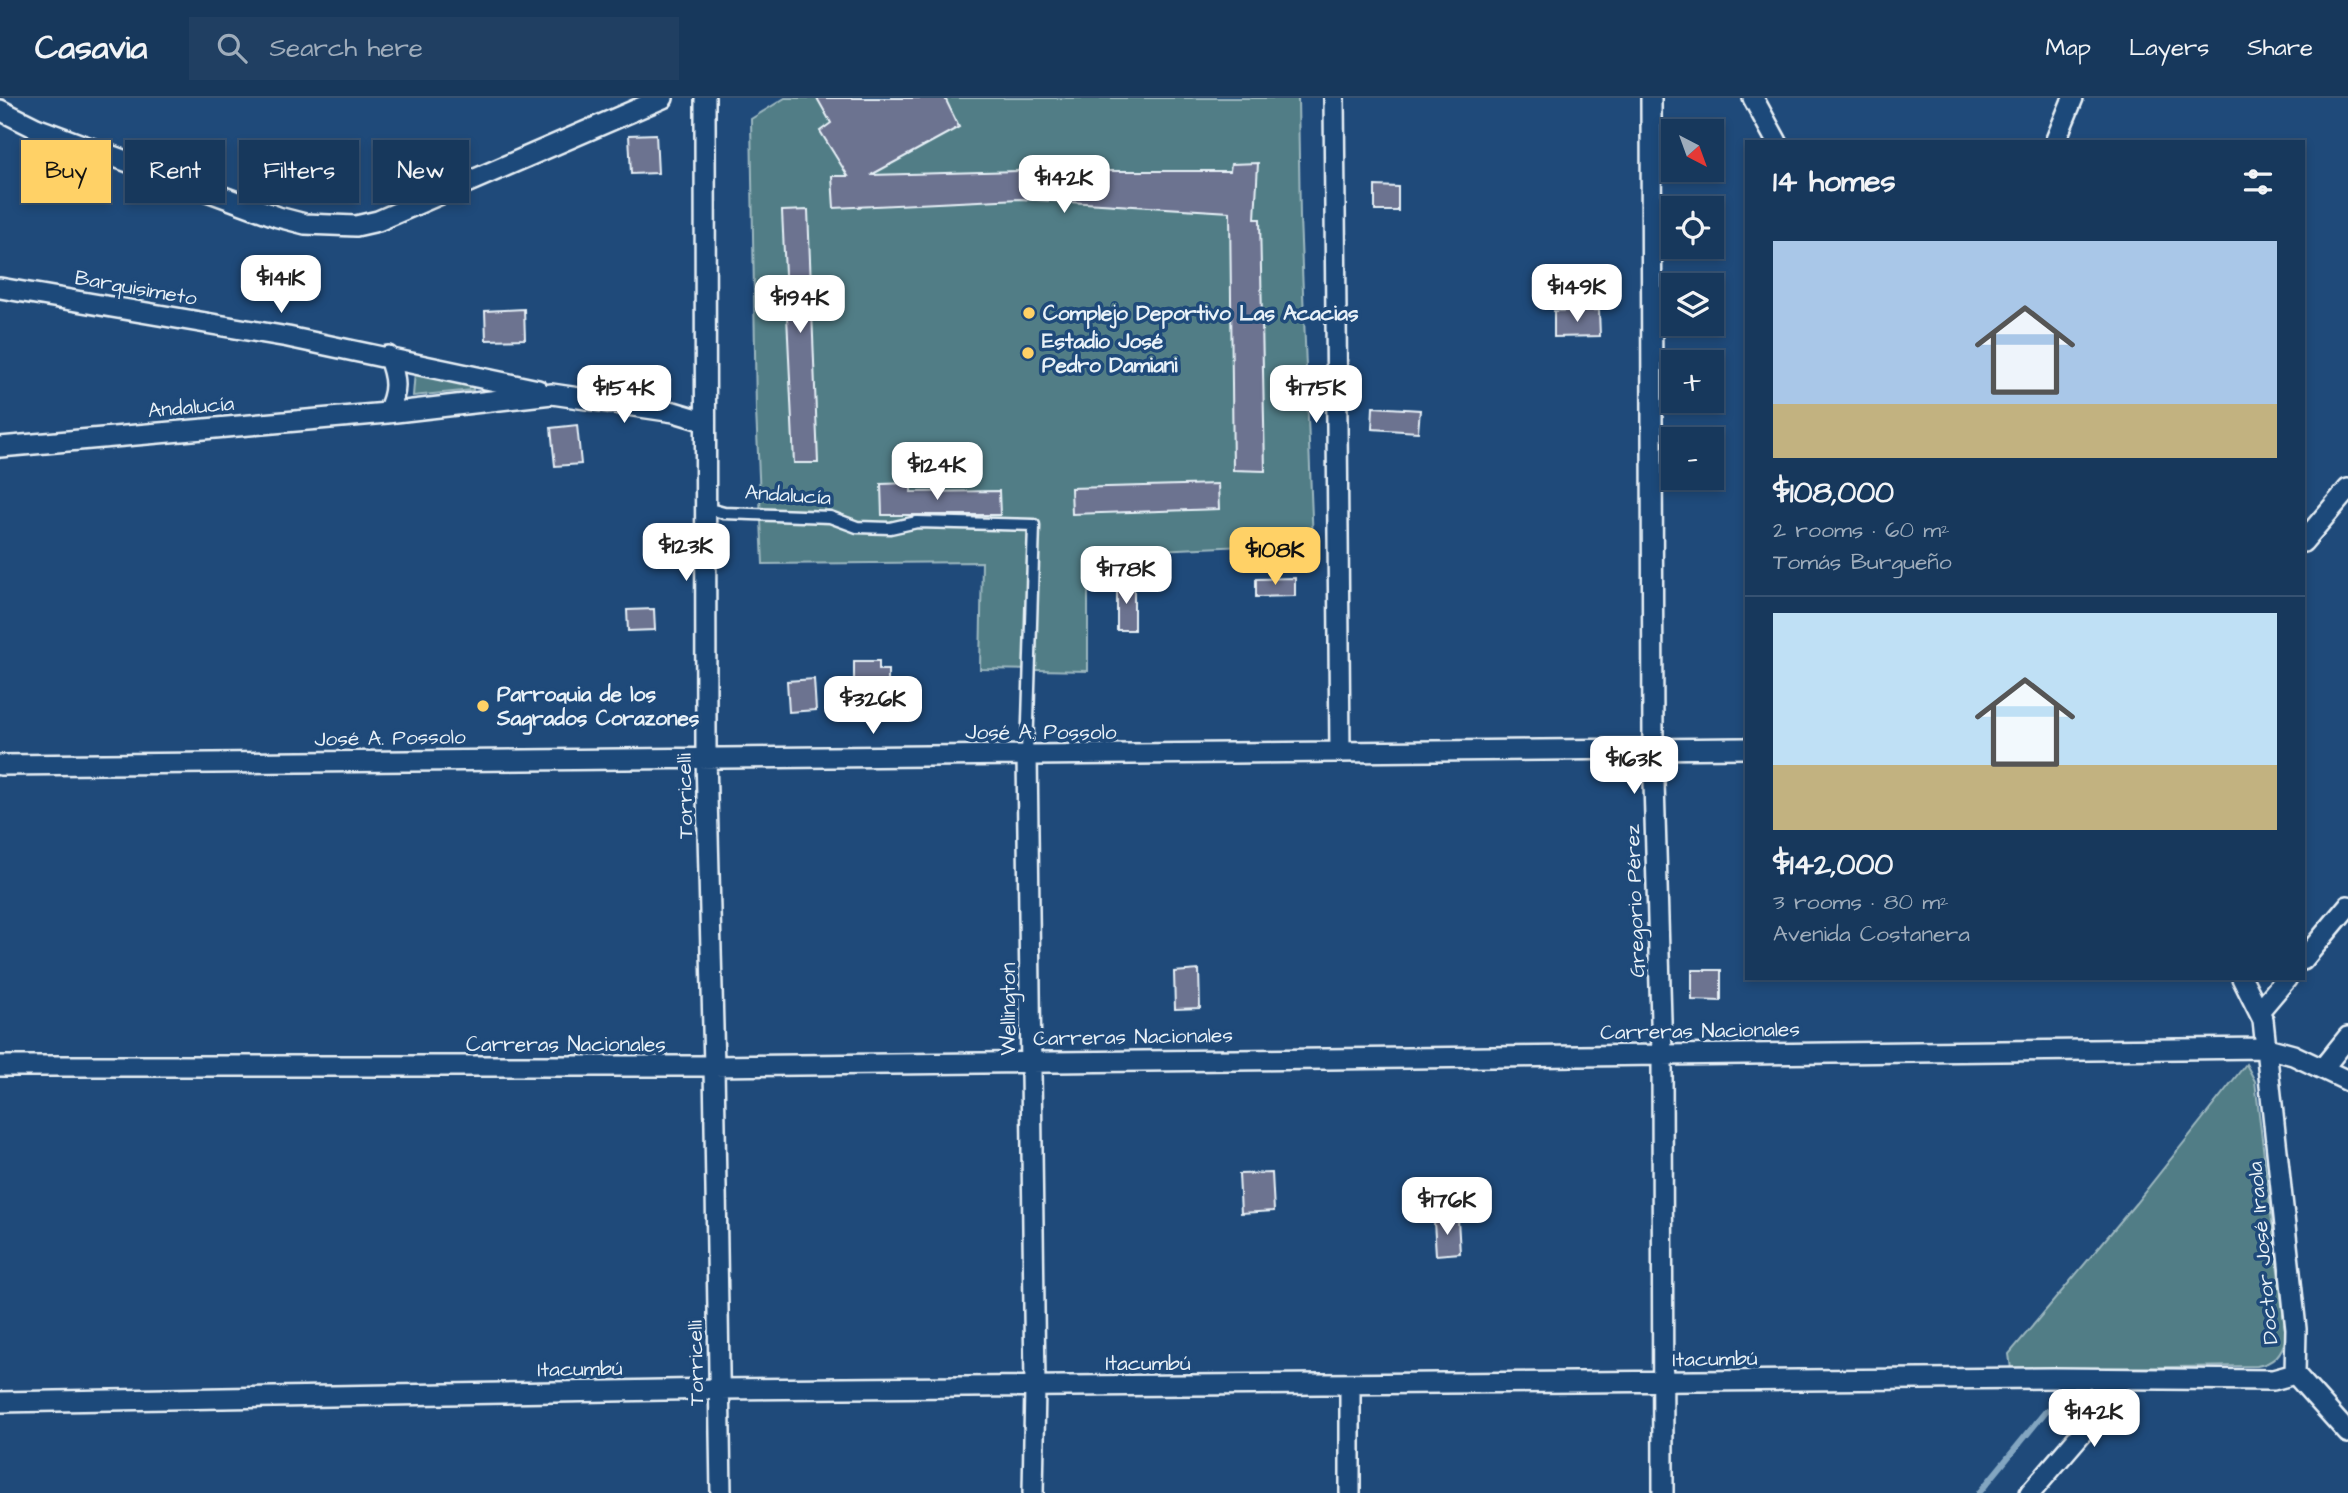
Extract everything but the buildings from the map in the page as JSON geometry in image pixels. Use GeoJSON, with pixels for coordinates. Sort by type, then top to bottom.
{"type":"FeatureCollection","features":[{"type":"Feature","properties":{"kind":"street"},"geometry":{"type":"LineString","coordinates":[[0,110],[36,128],[278,217],[328,227],[356,226],[378,221],[663,98]]}},
{"type":"Feature","properties":{"kind":"street","name":"Torricelli"},"geometry":{"type":"LineString","coordinates":[[705,98],[706,757],[715,1066],[720,1493]]}},
{"type":"Feature","properties":{"kind":"street"},"geometry":{"type":"LineString","coordinates":[[1334,98],[1340,752]]}},
{"type":"Feature","properties":{"kind":"street","name":"Gregorio Pérez"},"geometry":{"type":"LineString","coordinates":[[1651,98],[1653,749],[1662,1054],[1663,1493]]}},
{"type":"Feature","properties":{"kind":"street"},"geometry":{"type":"LineString","coordinates":[[1753,98],[1776,140]]}},
{"type":"Feature","properties":{"kind":"street"},"geometry":{"type":"LineString","coordinates":[[2056,140],[2073,98]]}},
{"type":"Feature","properties":{"kind":"street","name":"Barquisimeto"},"geometry":{"type":"LineString","coordinates":[[0,288],[388,356],[552,394]]}},
{"type":"Feature","properties":{"kind":"street"},"geometry":{"type":"LineString","coordinates":[[387,413],[397,389],[396,376],[388,356]]}},
{"type":"Feature","properties":{"kind":"street","name":"Andalucía"},"geometry":{"type":"LineString","coordinates":[[0,447],[387,413],[552,394],[674,412],[704,421]]}},
{"type":"Feature","properties":{"kind":"street"},"geometry":{"type":"LineString","coordinates":[[2305,540],[2348,489]]}},
{"type":"Feature","properties":{"kind":"street","name":"José A. Possolo"},"geometry":{"type":"LineString","coordinates":[[0,765],[1745,748]]}},
{"type":"Feature","properties":{"kind":"street","name":"Wellington"},"geometry":{"type":"LineString","coordinates":[[1027,754],[1035,1387],[1033,1493]]}},
{"type":"Feature","properties":{"kind":"street"},"geometry":{"type":"LineString","coordinates":[[2305,958],[2348,906]]}},
{"type":"Feature","properties":{"kind":"street","name":"Doctor José Iraola"},"geometry":{"type":"LineString","coordinates":[[2243,980],[2260,1010],[2267,1048],[2296,1329],[2295,1374]]}},
{"type":"Feature","properties":{"kind":"street"},"geometry":{"type":"LineString","coordinates":[[2260,1010],[2285,980]]}},
{"type":"Feature","properties":{"kind":"street"},"geometry":{"type":"LineString","coordinates":[[2323,1068],[2348,1037]]}},
{"type":"Feature","properties":{"kind":"street"},"geometry":{"type":"LineString","coordinates":[[2267,1048],[2323,1068],[2348,1081]]}},
{"type":"Feature","properties":{"kind":"street","name":"Carreras Nacionales"},"geometry":{"type":"LineString","coordinates":[[0,1066],[715,1066],[2267,1048]]}},
{"type":"Feature","properties":{"kind":"street"},"geometry":{"type":"LineString","coordinates":[[2295,1374],[2348,1433]]}},
{"type":"Feature","properties":{"kind":"street","name":"Itacumbú"},"geometry":{"type":"LineString","coordinates":[[0,1402],[719,1389],[2273,1380],[2295,1374]]}},
{"type":"Feature","properties":{"kind":"street"},"geometry":{"type":"LineString","coordinates":[[2030,1493],[2110,1400],[2120,1380]]}},
{"type":"Feature","properties":{"kind":"street"},"geometry":{"type":"LineString","coordinates":[[1350,1384],[1350,1493]]}},
{"type":"Feature","properties":{"kind":"lane","name":"Andalucía"},"geometry":{"type":"LineString","coordinates":[[706,508],[724,513],[830,517],[857,527],[890,528],[917,522],[1034,525]]}},
{"type":"Feature","properties":{"kind":"lane","name":"Wellington"},"geometry":{"type":"LineString","coordinates":[[1027,754],[1034,525]]}},
{"type":"Feature","properties":{"kind":"green space","name":"Estadio José Pedro Damiani"},"geometry":{"type":"Polygon","coordinates":[[[785,98],[1298,98],[1313,543],[1088,553],[1088,671],[980,669],[982,562],[763,564],[756,410],[751,119],[785,98]]]}},
{"type":"Feature","properties":{"kind":"green space"},"geometry":{"type":"Polygon","coordinates":[[[415,371],[473,381],[473,390],[413,396],[415,371]]]}},
{"type":"Feature","properties":{"kind":"green space"},"geometry":{"type":"Polygon","coordinates":[[[2246,1064],[2255,1081],[2286,1337],[2280,1353],[2268,1363],[2257,1366],[2011,1369],[2009,1354],[2136,1203],[2246,1064]]]}},
{"type":"Feature","properties":{"kind":"waterway"},"geometry":{"type":"LineString","coordinates":[[1979,1493],[2046,1411]]}},
{"type":"Feature","properties":{"kind":"place","name":"Complejo Deportivo Las Acacias"},"geometry":{"type":"Point","coordinates":[1029,313]}},
{"type":"Feature","properties":{"kind":"place","name":"Estadio José Pedro Damiani"},"geometry":{"type":"Point","coordinates":[1028,353]}},
{"type":"Feature","properties":{"kind":"place","name":"Parroquia de los Sagrados Corazones"},"geometry":{"type":"Point","coordinates":[483,706]}}]}
